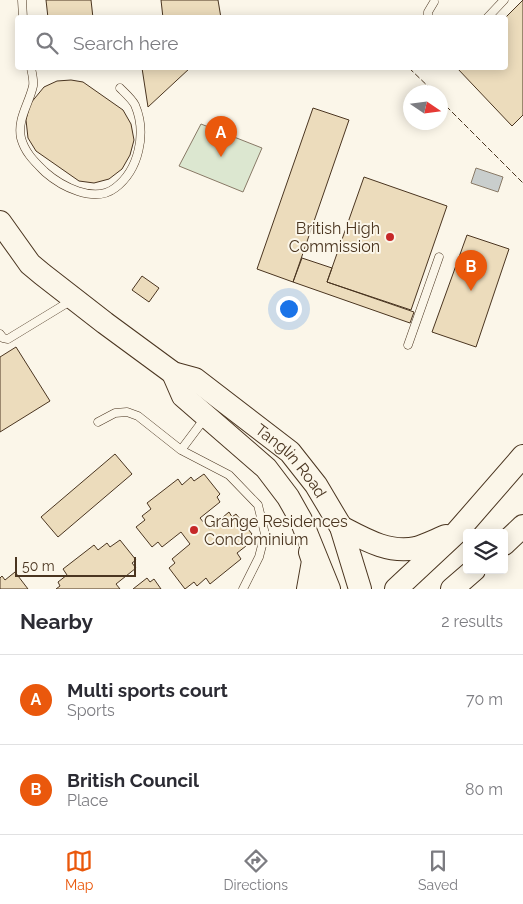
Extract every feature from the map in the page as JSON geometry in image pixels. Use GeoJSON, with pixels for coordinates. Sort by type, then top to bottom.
{"type":"FeatureCollection","features":[{"type":"Feature","properties":{"kind":"main road","name":"Tanglin Road"},"geometry":{"type":"LineString","coordinates":[[0,222],[30,264],[174,373],[195,379],[213,407],[266,468],[288,497],[301,520],[329,589]]}},
{"type":"Feature","properties":{"kind":"main road","name":"Tanglin Road"},"geometry":{"type":"LineString","coordinates":[[213,407],[290,452],[316,485],[341,527],[360,589]]}},
{"type":"Feature","properties":{"kind":"main road"},"geometry":{"type":"LineString","coordinates":[[396,589],[456,532],[523,456]]}},
{"type":"Feature","properties":{"kind":"main road"},"geometry":{"type":"LineString","coordinates":[[301,520],[313,561],[308,589]]}},
{"type":"Feature","properties":{"kind":"main road"},"geometry":{"type":"LineString","coordinates":[[341,527],[370,542],[391,549],[416,548],[456,532]]}},
{"type":"Feature","properties":{"kind":"main road"},"geometry":{"type":"LineString","coordinates":[[452,589],[469,574]]}},
{"type":"Feature","properties":{"kind":"main road"},"geometry":{"type":"LineString","coordinates":[[476,589],[488,574]]}},
{"type":"Feature","properties":{"kind":"lane"},"geometry":{"type":"LineString","coordinates":[[22,0],[23,15]]}},
{"type":"Feature","properties":{"kind":"lane"},"geometry":{"type":"LineString","coordinates":[[489,15],[504,0]]}},
{"type":"Feature","properties":{"kind":"lane"},"geometry":{"type":"LineString","coordinates":[[428,15],[434,2]]}},
{"type":"Feature","properties":{"kind":"lane"},"geometry":{"type":"LineString","coordinates":[[31,70],[33,86],[21,116],[21,137],[29,156],[50,176],[78,193],[95,194],[114,189],[128,173],[138,154],[142,128],[135,104],[120,88]]}},
{"type":"Feature","properties":{"kind":"lane"},"geometry":{"type":"LineString","coordinates":[[408,345],[439,257]]}},
{"type":"Feature","properties":{"kind":"lane"},"geometry":{"type":"LineString","coordinates":[[0,334],[8,339],[74,299]]}},
{"type":"Feature","properties":{"kind":"lane"},"geometry":{"type":"LineString","coordinates":[[181,450],[213,407]]}},
{"type":"Feature","properties":{"kind":"lane"},"geometry":{"type":"LineString","coordinates":[[98,422],[115,412],[127,412],[138,416],[181,450],[229,474],[258,505],[265,534],[259,557],[243,589]]}},
{"type":"Feature","properties":{"kind":"green space"},"geometry":{"type":"Polygon","coordinates":[[[201,124],[262,148],[243,192],[179,166],[201,124]]]}},
{"type":"Feature","properties":{"kind":"shaded area"},"geometry":{"type":"Polygon","coordinates":[[[476,168],[503,177],[498,192],[471,183],[476,168]]]}},
{"type":"Feature","properties":{"kind":"building"},"geometry":{"type":"Polygon","coordinates":[[[46,0],[91,0],[93,15],[48,15],[46,0]]]}},
{"type":"Feature","properties":{"kind":"building"},"geometry":{"type":"Polygon","coordinates":[[[161,0],[218,0],[220,15],[163,15],[161,0]]]}},
{"type":"Feature","properties":{"kind":"building"},"geometry":{"type":"Polygon","coordinates":[[[523,0],[523,115],[512,126],[459,70],[508,70],[508,15],[523,0]]]}},
{"type":"Feature","properties":{"kind":"building"},"geometry":{"type":"Polygon","coordinates":[[[142,70],[188,70],[148,107],[142,70]]]}},
{"type":"Feature","properties":{"kind":"building"},"geometry":{"type":"Polygon","coordinates":[[[71,80],[83,82],[123,110],[131,124],[134,140],[130,155],[122,169],[109,179],[94,183],[79,181],[36,151],[28,138],[26,120],[30,104],[44,87],[57,81],[71,80]]]}},
{"type":"Feature","properties":{"kind":"building"},"geometry":{"type":"Polygon","coordinates":[[[313,108],[349,120],[293,282],[257,269],[313,108]]]}},
{"type":"Feature","properties":{"kind":"building","name":"British High Commission"},"geometry":{"type":"Polygon","coordinates":[[[364,177],[447,206],[411,310],[327,282],[364,177]]]}},
{"type":"Feature","properties":{"kind":"building"},"geometry":{"type":"Polygon","coordinates":[[[467,235],[509,249],[476,347],[432,332],[467,235]]]}},
{"type":"Feature","properties":{"kind":"building"},"geometry":{"type":"Polygon","coordinates":[[[302,258],[332,268],[327,282],[414,312],[410,323],[293,282],[302,258]]]}},
{"type":"Feature","properties":{"kind":"building"},"geometry":{"type":"Polygon","coordinates":[[[142,276],[159,288],[149,302],[132,290],[142,276]]]}},
{"type":"Feature","properties":{"kind":"building"},"geometry":{"type":"Polygon","coordinates":[[[16,347],[50,401],[0,432],[0,357],[16,347]]]}},
{"type":"Feature","properties":{"kind":"building"},"geometry":{"type":"Polygon","coordinates":[[[115,454],[132,474],[58,537],[41,517],[115,454]]]}},
{"type":"Feature","properties":{"kind":"building","name":"Grange Residences Condominium"},"geometry":{"type":"Polygon","coordinates":[[[204,474],[220,494],[217,497],[220,502],[200,518],[209,529],[229,512],[232,517],[236,514],[252,534],[243,542],[246,546],[237,553],[241,559],[210,584],[206,578],[197,586],[194,582],[185,589],[169,568],[175,563],[172,559],[190,544],[181,532],[162,547],[158,542],[152,547],[136,527],[145,520],[142,516],[151,509],[147,503],[178,479],[182,485],[191,477],[194,481],[204,474]]]}},
{"type":"Feature","properties":{"kind":"building"},"geometry":{"type":"Polygon","coordinates":[[[120,540],[136,560],[132,563],[136,568],[116,584],[120,589],[56,589],[60,586],[58,582],[67,575],[63,569],[94,545],[98,550],[107,543],[110,547],[120,540]]]}},
{"type":"Feature","properties":{"kind":"building"},"geometry":{"type":"Polygon","coordinates":[[[15,572],[28,589],[0,589],[0,578],[2,576],[5,580],[15,572]]]}},
{"type":"Feature","properties":{"kind":"building"},"geometry":{"type":"Polygon","coordinates":[[[147,578],[150,582],[154,579],[161,589],[133,589],[147,578]]]}},
{"type":"Feature","properties":{"kind":"fence"},"geometry":{"type":"LineString","coordinates":[[411,70],[427,85]]}},
{"type":"Feature","properties":{"kind":"fence"},"geometry":{"type":"LineString","coordinates":[[448,108],[523,183]]}},
{"type":"Feature","properties":{"kind":"place","name":"Multi sports court"},"geometry":{"type":"Point","coordinates":[221,157]}},
{"type":"Feature","properties":{"kind":"place","name":"British High Commission"},"geometry":{"type":"Point","coordinates":[390,237]}},
{"type":"Feature","properties":{"kind":"place","name":"British Council"},"geometry":{"type":"Point","coordinates":[471,291]}},
{"type":"Feature","properties":{"kind":"place","name":"Grange Residences Condominium"},"geometry":{"type":"Point","coordinates":[194,530]}}]}
